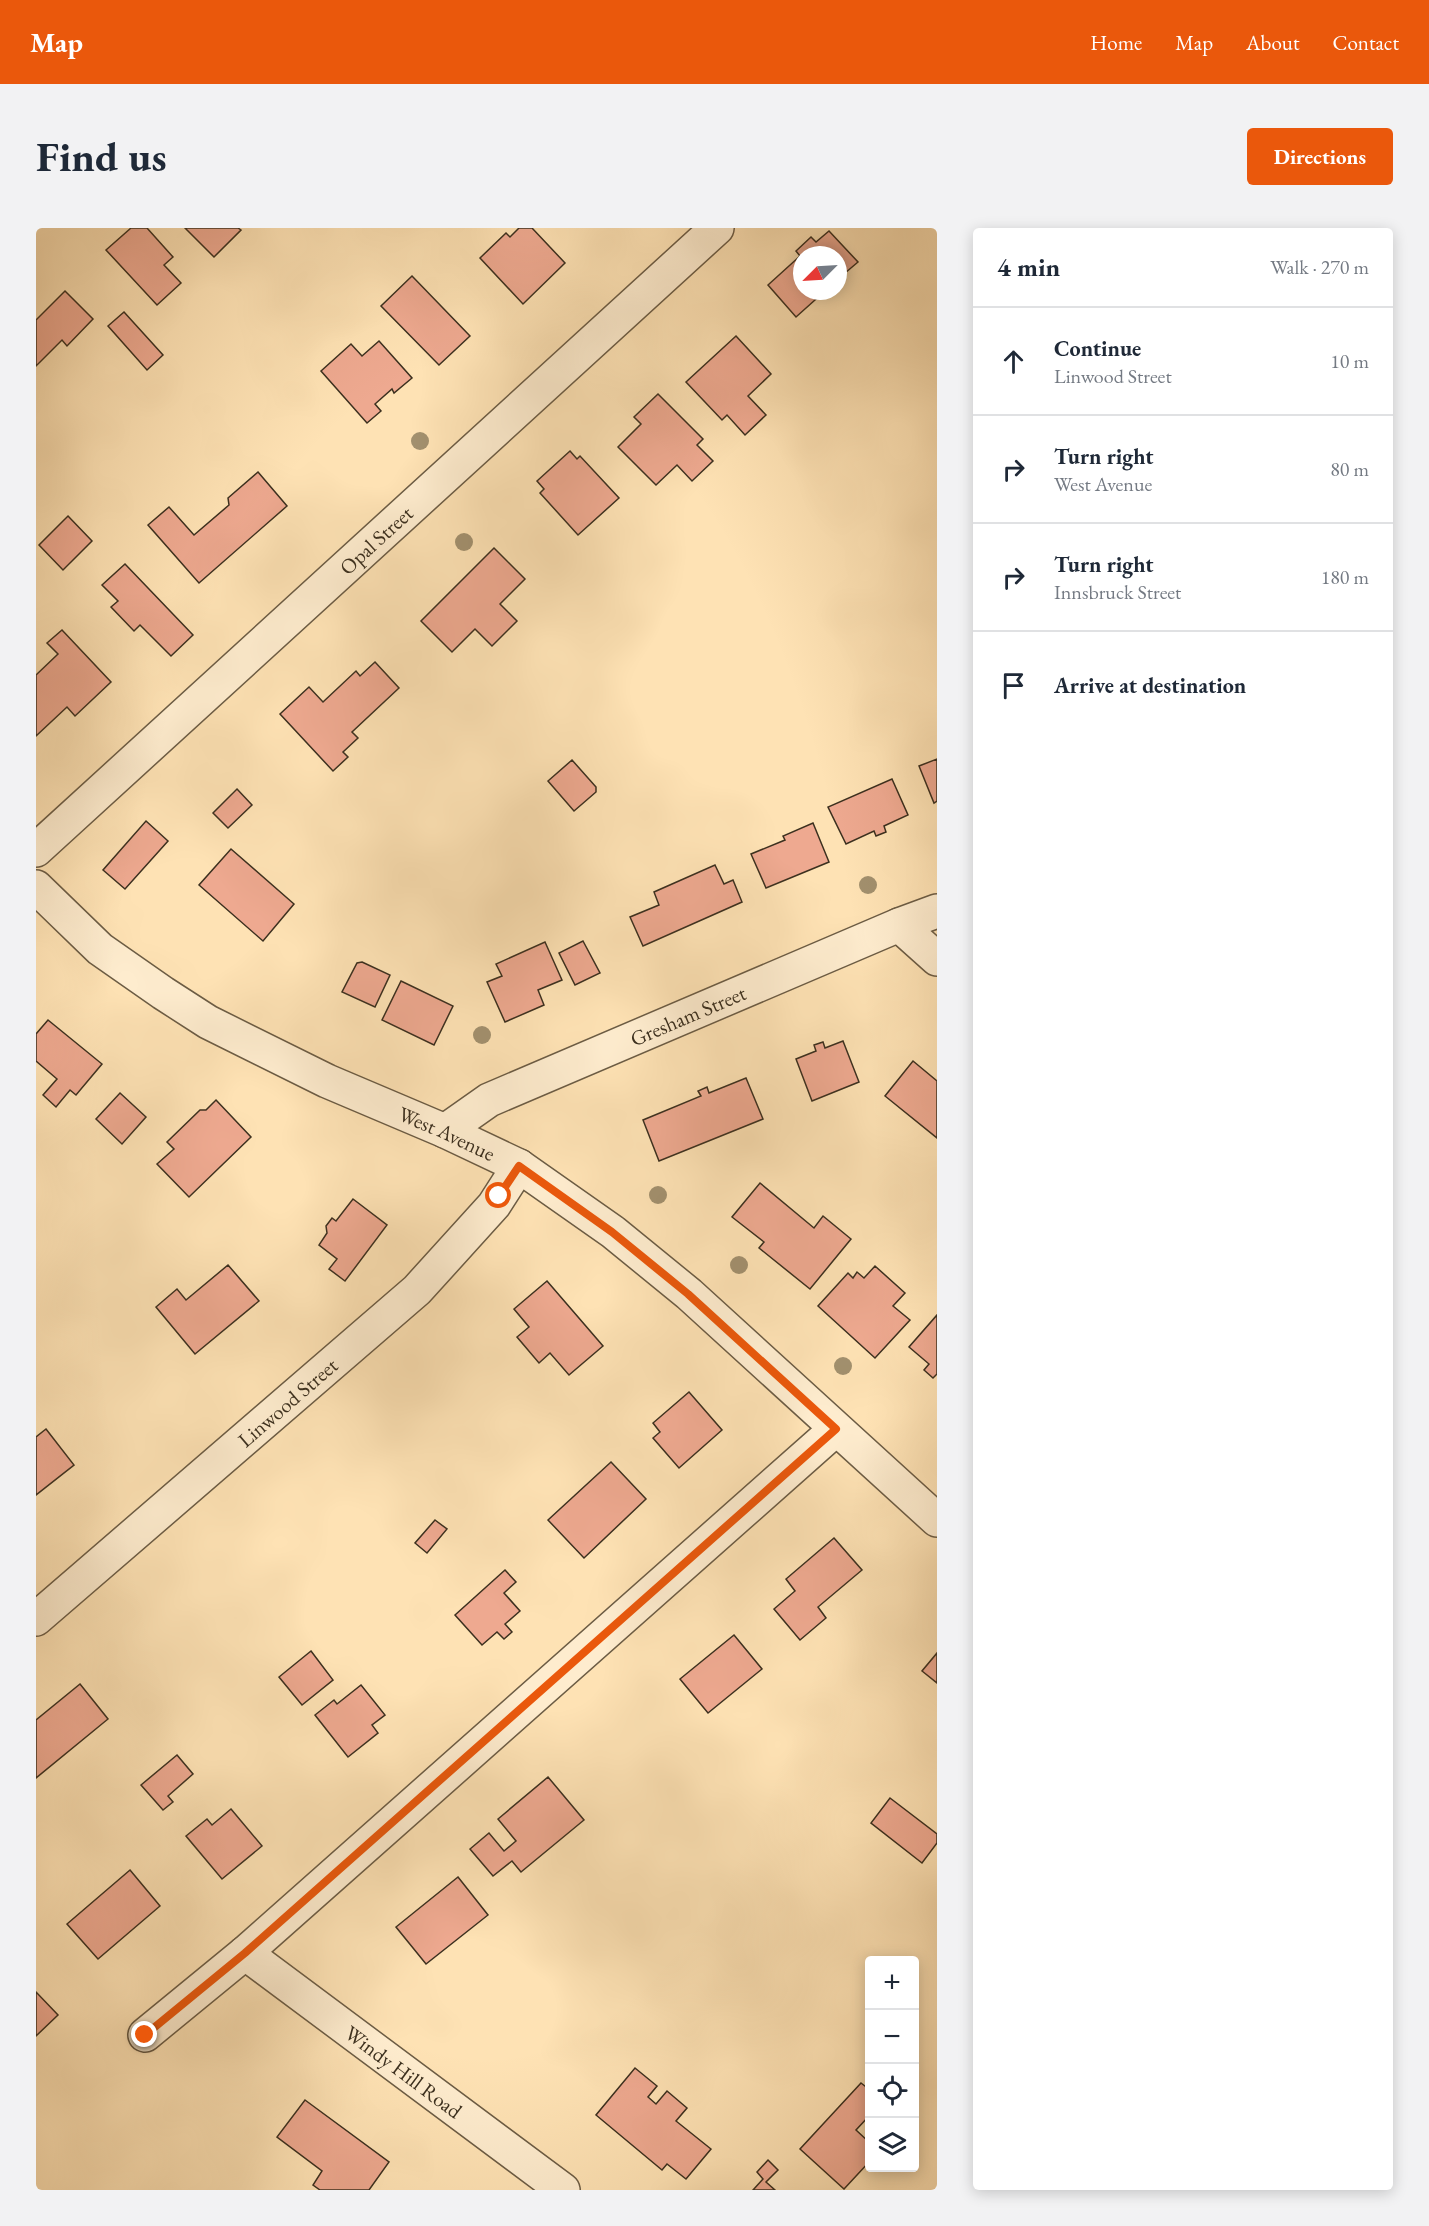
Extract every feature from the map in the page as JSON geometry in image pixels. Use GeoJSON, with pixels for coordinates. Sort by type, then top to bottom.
{"type":"FeatureCollection","features":[{"type":"Feature","properties":{"kind":"street","name":"Opal Street"},"geometry":{"type":"LineString","coordinates":[[36,850],[717,228]]}},
{"type":"Feature","properties":{"kind":"street","name":"West Avenue"},"geometry":{"type":"LineString","coordinates":[[36,887],[100,949],[208,1022],[327,1081],[445,1131],[519,1166],[612,1232],[688,1294],[937,1520]]}},
{"type":"Feature","properties":{"kind":"street","name":"Gresham Street"},"geometry":{"type":"LineString","coordinates":[[445,1131],[489,1100],[899,925],[937,911]]}},
{"type":"Feature","properties":{"kind":"street"},"geometry":{"type":"LineString","coordinates":[[899,925],[937,959]]}},
{"type":"Feature","properties":{"kind":"street","name":"Linwood Street"},"geometry":{"type":"LineString","coordinates":[[36,1619],[417,1290],[494,1205],[519,1166]]}},
{"type":"Feature","properties":{"kind":"street"},"geometry":{"type":"LineString","coordinates":[[145,2035],[245,1953],[836,1429]]}},
{"type":"Feature","properties":{"kind":"street","name":"Windy Hill Road"},"geometry":{"type":"LineString","coordinates":[[245,1953],[564,2190]]}},
{"type":"Feature","properties":{"kind":"building"},"geometry":{"type":"Polygon","coordinates":[[[131,228],[147,228],[173,257],[164,265],[181,283],[157,305],[106,250],[131,228]]]}},
{"type":"Feature","properties":{"kind":"building"},"geometry":{"type":"Polygon","coordinates":[[[185,228],[238,228],[241,230],[214,257],[185,228]]]}},
{"type":"Feature","properties":{"kind":"building"},"geometry":{"type":"Polygon","coordinates":[[[519,228],[532,228],[565,263],[523,304],[480,258],[506,233],[510,237],[519,228]]]}},
{"type":"Feature","properties":{"kind":"building"},"geometry":{"type":"Polygon","coordinates":[[[829,231],[843,246],[801,246],[811,237],[816,242],[829,231]]]}},
{"type":"Feature","properties":{"kind":"building"},"geometry":{"type":"Polygon","coordinates":[[[847,250],[858,262],[847,271],[847,250]]]}},
{"type":"Feature","properties":{"kind":"building"},"geometry":{"type":"Polygon","coordinates":[[[793,262],[793,300],[815,300],[796,317],[768,285],[793,262]]]}},
{"type":"Feature","properties":{"kind":"building"},"geometry":{"type":"Polygon","coordinates":[[[412,276],[470,336],[439,365],[381,306],[412,276]]]}},
{"type":"Feature","properties":{"kind":"building"},"geometry":{"type":"Polygon","coordinates":[[[65,291],[93,319],[67,346],[62,340],[36,366],[36,320],[65,291]]]}},
{"type":"Feature","properties":{"kind":"building"},"geometry":{"type":"Polygon","coordinates":[[[124,312],[163,355],[147,370],[108,326],[124,312]]]}},
{"type":"Feature","properties":{"kind":"building"},"geometry":{"type":"Polygon","coordinates":[[[736,336],[771,374],[748,396],[766,415],[745,435],[727,415],[722,420],[686,382],[736,336]]]}},
{"type":"Feature","properties":{"kind":"building"},"geometry":{"type":"Polygon","coordinates":[[[379,341],[412,378],[394,393],[392,389],[375,404],[381,411],[367,423],[321,371],[351,344],[362,356],[379,341]]]}},
{"type":"Feature","properties":{"kind":"building"},"geometry":{"type":"Polygon","coordinates":[[[658,394],[703,439],[697,445],[713,461],[692,481],[677,465],[656,485],[618,447],[641,424],[634,417],[658,394]]]}},
{"type":"Feature","properties":{"kind":"building"},"geometry":{"type":"Polygon","coordinates":[[[570,451],[577,459],[580,456],[619,498],[578,535],[540,493],[544,489],[537,481],[570,451]]]}},
{"type":"Feature","properties":{"kind":"building"},"geometry":{"type":"Polygon","coordinates":[[[258,472],[287,506],[199,583],[148,525],[169,507],[194,535],[229,505],[228,498],[258,472]]]}},
{"type":"Feature","properties":{"kind":"building"},"geometry":{"type":"Polygon","coordinates":[[[68,516],[92,541],[63,570],[39,545],[68,516]]]}},
{"type":"Feature","properties":{"kind":"building"},"geometry":{"type":"Polygon","coordinates":[[[494,548],[525,579],[500,604],[517,621],[492,646],[475,629],[452,652],[421,621],[494,548]]]}},
{"type":"Feature","properties":{"kind":"building"},"geometry":{"type":"Polygon","coordinates":[[[125,564],[193,635],[171,656],[140,625],[134,631],[111,607],[118,601],[102,585],[125,564]]]}},
{"type":"Feature","properties":{"kind":"building"},"geometry":{"type":"Polygon","coordinates":[[[62,630],[111,682],[75,716],[67,707],[36,736],[36,675],[58,654],[47,643],[62,630]]]}},
{"type":"Feature","properties":{"kind":"building"},"geometry":{"type":"Polygon","coordinates":[[[375,662],[399,688],[352,732],[358,738],[343,752],[348,757],[333,771],[280,714],[309,687],[323,702],[356,671],[360,676],[375,662]]]}},
{"type":"Feature","properties":{"kind":"building"},"geometry":{"type":"Polygon","coordinates":[[[937,759],[937,801],[934,803],[919,766],[937,759]]]}},
{"type":"Feature","properties":{"kind":"building"},"geometry":{"type":"Polygon","coordinates":[[[572,760],[596,787],[596,792],[574,811],[548,781],[572,760]]]}},
{"type":"Feature","properties":{"kind":"building"},"geometry":{"type":"Polygon","coordinates":[[[892,779],[908,815],[884,826],[886,832],[876,836],[874,831],[846,844],[828,807],[892,779]]]}},
{"type":"Feature","properties":{"kind":"building"},"geometry":{"type":"Polygon","coordinates":[[[237,789],[252,805],[228,828],[213,813],[237,789]]]}},
{"type":"Feature","properties":{"kind":"building"},"geometry":{"type":"Polygon","coordinates":[[[146,821],[168,841],[125,889],[103,870],[146,821]]]}},
{"type":"Feature","properties":{"kind":"building"},"geometry":{"type":"Polygon","coordinates":[[[813,823],[829,862],[766,888],[751,854],[785,840],[783,836],[813,823]]]}},
{"type":"Feature","properties":{"kind":"building"},"geometry":{"type":"Polygon","coordinates":[[[231,849],[294,904],[263,941],[199,885],[231,849]]]}},
{"type":"Feature","properties":{"kind":"building"},"geometry":{"type":"Polygon","coordinates":[[[715,865],[724,884],[733,880],[742,902],[643,946],[630,917],[659,905],[654,892],[715,865]]]}},
{"type":"Feature","properties":{"kind":"building"},"geometry":{"type":"Polygon","coordinates":[[[583,941],[600,973],[575,985],[559,953],[583,941]]]}},
{"type":"Feature","properties":{"kind":"building"},"geometry":{"type":"Polygon","coordinates":[[[545,942],[562,980],[538,990],[544,1005],[505,1022],[487,982],[502,976],[496,964],[545,942]]]}},
{"type":"Feature","properties":{"kind":"building"},"geometry":{"type":"Polygon","coordinates":[[[362,962],[390,975],[375,1007],[342,992],[357,963],[362,962]]]}},
{"type":"Feature","properties":{"kind":"building"},"geometry":{"type":"Polygon","coordinates":[[[401,981],[453,1006],[434,1045],[382,1020],[401,981]]]}},
{"type":"Feature","properties":{"kind":"building"},"geometry":{"type":"Polygon","coordinates":[[[48,1020],[102,1064],[76,1095],[70,1090],[56,1107],[43,1095],[57,1079],[36,1061],[36,1034],[48,1020]]]}},
{"type":"Feature","properties":{"kind":"building"},"geometry":{"type":"Polygon","coordinates":[[[843,1041],[859,1082],[812,1101],[796,1059],[816,1051],[814,1045],[823,1042],[825,1048],[843,1041]]]}},
{"type":"Feature","properties":{"kind":"building"},"geometry":{"type":"Polygon","coordinates":[[[913,1061],[937,1081],[937,1138],[885,1096],[913,1061]]]}},
{"type":"Feature","properties":{"kind":"building"},"geometry":{"type":"Polygon","coordinates":[[[746,1078],[763,1119],[659,1161],[643,1120],[701,1096],[698,1091],[707,1087],[709,1093],[746,1078]]]}},
{"type":"Feature","properties":{"kind":"building"},"geometry":{"type":"Polygon","coordinates":[[[120,1093],[146,1117],[122,1144],[96,1119],[120,1093]]]}},
{"type":"Feature","properties":{"kind":"building"},"geometry":{"type":"Polygon","coordinates":[[[216,1100],[251,1137],[189,1197],[157,1164],[174,1149],[167,1142],[200,1110],[206,1110],[216,1100]]]}},
{"type":"Feature","properties":{"kind":"building"},"geometry":{"type":"Polygon","coordinates":[[[760,1183],[814,1228],[823,1216],[851,1239],[810,1289],[759,1248],[764,1242],[732,1217],[760,1183]]]}},
{"type":"Feature","properties":{"kind":"building"},"geometry":{"type":"Polygon","coordinates":[[[353,1199],[387,1225],[345,1281],[329,1269],[337,1259],[319,1245],[327,1233],[326,1226],[332,1218],[336,1221],[353,1199]]]}},
{"type":"Feature","properties":{"kind":"building"},"geometry":{"type":"Polygon","coordinates":[[[228,1265],[259,1301],[195,1354],[156,1307],[177,1289],[186,1300],[228,1265]]]}},
{"type":"Feature","properties":{"kind":"building"},"geometry":{"type":"Polygon","coordinates":[[[875,1266],[905,1293],[893,1306],[910,1320],[875,1358],[818,1306],[848,1273],[853,1278],[857,1272],[864,1278],[875,1266]]]}},
{"type":"Feature","properties":{"kind":"building"},"geometry":{"type":"Polygon","coordinates":[[[547,1281],[603,1346],[569,1375],[550,1353],[539,1363],[517,1337],[529,1327],[514,1309],[547,1281]]]}},
{"type":"Feature","properties":{"kind":"building"},"geometry":{"type":"Polygon","coordinates":[[[937,1315],[937,1374],[933,1378],[924,1370],[929,1364],[909,1347],[937,1315]]]}},
{"type":"Feature","properties":{"kind":"building"},"geometry":{"type":"Polygon","coordinates":[[[689,1392],[722,1430],[679,1468],[653,1438],[660,1432],[653,1423],[689,1392]]]}},
{"type":"Feature","properties":{"kind":"building"},"geometry":{"type":"Polygon","coordinates":[[[46,1429],[74,1465],[36,1495],[36,1437],[46,1429]]]}},
{"type":"Feature","properties":{"kind":"building"},"geometry":{"type":"Polygon","coordinates":[[[611,1462],[646,1499],[584,1558],[548,1520],[611,1462]]]}},
{"type":"Feature","properties":{"kind":"building"},"geometry":{"type":"Polygon","coordinates":[[[435,1520],[447,1529],[427,1553],[415,1543],[435,1520]]]}},
{"type":"Feature","properties":{"kind":"building"},"geometry":{"type":"Polygon","coordinates":[[[834,1538],[862,1570],[818,1607],[826,1618],[800,1640],[774,1609],[795,1591],[786,1579],[834,1538]]]}},
{"type":"Feature","properties":{"kind":"building"},"geometry":{"type":"Polygon","coordinates":[[[505,1570],[516,1582],[504,1593],[520,1611],[505,1624],[512,1632],[504,1639],[497,1632],[482,1645],[455,1615],[505,1570]]]}},
{"type":"Feature","properties":{"kind":"building"},"geometry":{"type":"Polygon","coordinates":[[[734,1635],[762,1669],[708,1713],[680,1679],[734,1635]]]}},
{"type":"Feature","properties":{"kind":"building"},"geometry":{"type":"Polygon","coordinates":[[[311,1651],[333,1680],[302,1705],[279,1677],[311,1651]]]}},
{"type":"Feature","properties":{"kind":"building"},"geometry":{"type":"Polygon","coordinates":[[[937,1653],[937,1683],[922,1671],[937,1653]]]}},
{"type":"Feature","properties":{"kind":"building"},"geometry":{"type":"Polygon","coordinates":[[[80,1684],[108,1719],[36,1778],[36,1720],[80,1684]]]}},
{"type":"Feature","properties":{"kind":"building"},"geometry":{"type":"Polygon","coordinates":[[[361,1685],[385,1715],[372,1725],[378,1733],[348,1757],[315,1715],[334,1700],[337,1704],[361,1685]]]}},
{"type":"Feature","properties":{"kind":"building"},"geometry":{"type":"Polygon","coordinates":[[[177,1755],[193,1774],[168,1796],[173,1802],[163,1810],[141,1785],[177,1755]]]}},
{"type":"Feature","properties":{"kind":"building"},"geometry":{"type":"Polygon","coordinates":[[[548,1777],[584,1820],[521,1872],[512,1861],[493,1876],[470,1849],[489,1833],[504,1851],[516,1841],[498,1819],[548,1777]]]}},
{"type":"Feature","properties":{"kind":"building"},"geometry":{"type":"Polygon","coordinates":[[[890,1798],[937,1834],[937,1843],[922,1863],[871,1823],[890,1798]]]}},
{"type":"Feature","properties":{"kind":"building"},"geometry":{"type":"Polygon","coordinates":[[[231,1809],[262,1846],[222,1879],[186,1836],[207,1819],[212,1825],[231,1809]]]}},
{"type":"Feature","properties":{"kind":"building"},"geometry":{"type":"Polygon","coordinates":[[[130,1870],[160,1906],[98,1959],[67,1924],[130,1870]]]}},
{"type":"Feature","properties":{"kind":"building"},"geometry":{"type":"Polygon","coordinates":[[[458,1877],[488,1915],[426,1964],[396,1927],[458,1877]]]}},
{"type":"Feature","properties":{"kind":"building"},"geometry":{"type":"Polygon","coordinates":[[[36,1992],[58,2015],[36,2036],[36,1992]]]}},
{"type":"Feature","properties":{"kind":"building"},"geometry":{"type":"Polygon","coordinates":[[[635,2068],[657,2086],[648,2097],[656,2104],[667,2091],[687,2108],[676,2121],[711,2149],[686,2179],[667,2164],[662,2170],[596,2115],[635,2068]]]}},
{"type":"Feature","properties":{"kind":"building"},"geometry":{"type":"Polygon","coordinates":[[[861,2083],[865,2086],[865,2120],[856,2130],[865,2138],[865,2166],[844,2189],[800,2149],[861,2083]]]}},
{"type":"Feature","properties":{"kind":"building"},"geometry":{"type":"Polygon","coordinates":[[[305,2100],[389,2162],[369,2190],[320,2190],[313,2185],[322,2171],[277,2137],[305,2100]]]}},
{"type":"Feature","properties":{"kind":"building"},"geometry":{"type":"Polygon","coordinates":[[[768,2160],[778,2170],[766,2182],[775,2190],[753,2190],[763,2179],[757,2172],[768,2160]]]}},
{"type":"Feature","properties":{"kind":"route"},"geometry":{"type":"LineString","coordinates":[[145,2035],[245,1953],[836,1429],[688,1294],[612,1232],[519,1166],[499,1196]]}}]}
